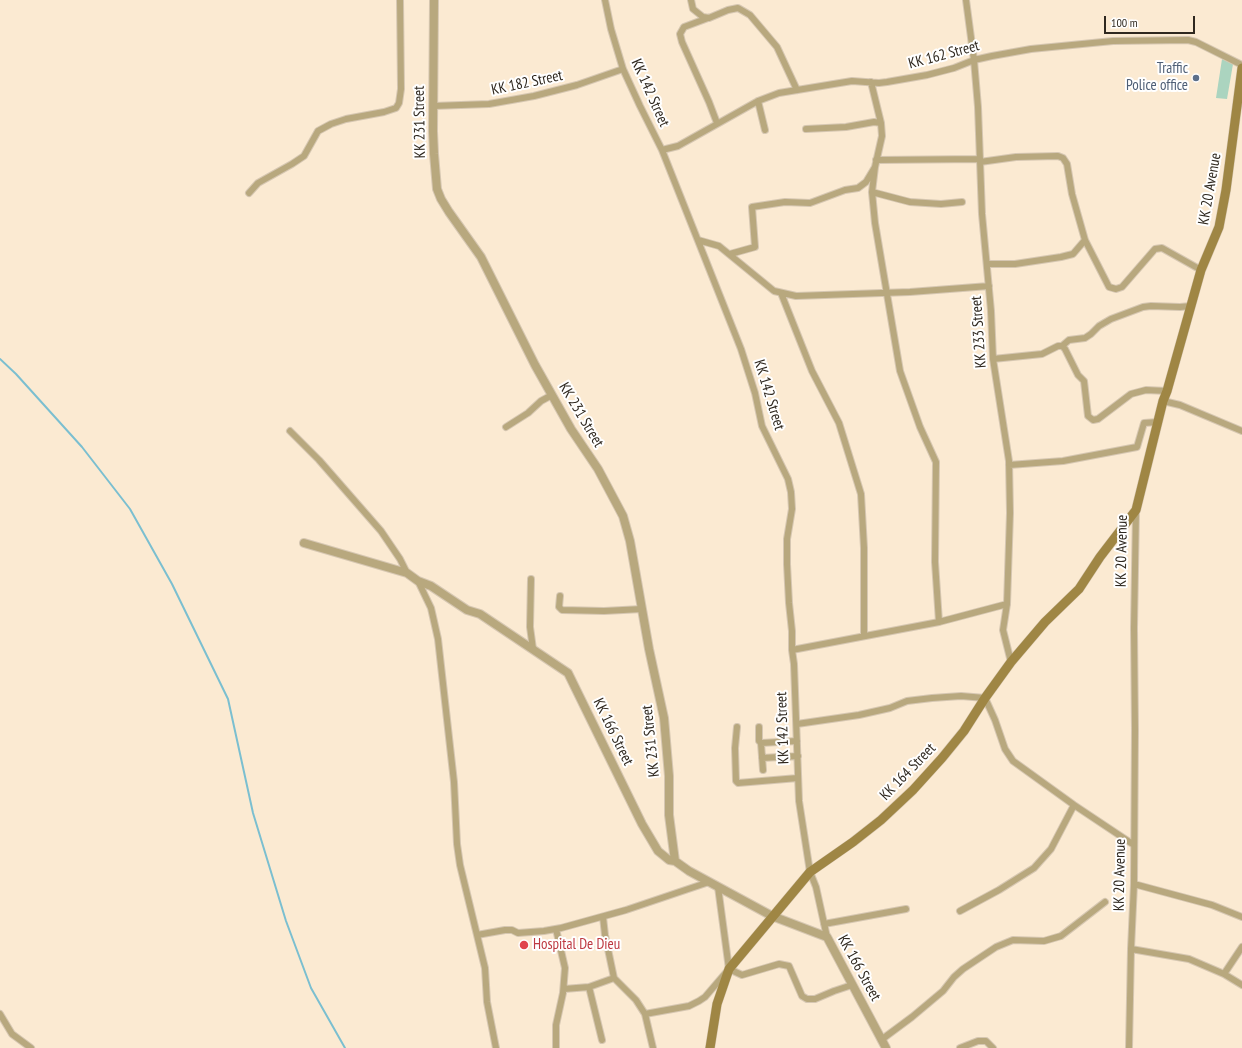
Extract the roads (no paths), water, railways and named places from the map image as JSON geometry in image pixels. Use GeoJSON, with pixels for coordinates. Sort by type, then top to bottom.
{"type":"FeatureCollection","features":[{"type":"Feature","properties":{"kind":"main road","name":"KK 20 Avenue"},"geometry":{"type":"LineString","coordinates":[[1136,510],[1163,401],[1201,270],[1219,227],[1226,190],[1242,68]]}},
{"type":"Feature","properties":{"kind":"main road","name":"KK 164 Street"},"geometry":{"type":"LineString","coordinates":[[710,1048],[718,1004],[729,969],[810,872],[853,842],[881,820],[913,790],[942,758],[1011,662],[1045,622],[1079,589],[1100,557],[1136,510]]}},
{"type":"Feature","properties":{"kind":"street"},"geometry":{"type":"LineString","coordinates":[[249,193],[258,183],[304,156],[318,130],[346,119],[384,112],[396,108],[399,103],[401,89],[400,0]]}},
{"type":"Feature","properties":{"kind":"street","name":"KK 231 Street"},"geometry":{"type":"LineString","coordinates":[[434,0],[433,106],[434,154],[437,188],[441,200],[481,257],[552,395],[571,429],[598,469],[623,516],[630,541],[649,649],[664,718],[669,776],[669,816],[675,861]]}},
{"type":"Feature","properties":{"kind":"street","name":"KK 142 Street"},"geometry":{"type":"LineString","coordinates":[[604,0],[623,69],[662,150],[741,349],[755,393],[762,426],[788,478],[792,509],[787,539],[786,564],[794,664],[799,801],[810,872],[816,887],[827,937]]}},
{"type":"Feature","properties":{"kind":"street"},"geometry":{"type":"LineString","coordinates":[[691,0],[693,9],[696,12],[709,18]]}},
{"type":"Feature","properties":{"kind":"street","name":"KK 233 Street"},"geometry":{"type":"LineString","coordinates":[[966,0],[974,60],[982,214],[989,286],[993,359],[996,384],[1003,414],[1009,465],[1010,513],[1007,604],[1004,630],[1011,662]]}},
{"type":"Feature","properties":{"kind":"street"},"geometry":{"type":"LineString","coordinates":[[717,123],[682,42],[680,34],[684,28],[728,10],[738,8],[750,15],[777,47],[797,90]]}},
{"type":"Feature","properties":{"kind":"street","name":"KK 162 Street"},"geometry":{"type":"LineString","coordinates":[[662,150],[678,146],[758,101],[779,93],[852,80],[887,82],[927,75],[954,68],[974,60],[1031,49],[1093,42],[1188,40],[1196,42],[1242,65]]}},
{"type":"Feature","properties":{"kind":"street","name":"KK 182 Street"},"geometry":{"type":"LineString","coordinates":[[433,106],[489,104],[534,96],[577,85],[623,69]]}},
{"type":"Feature","properties":{"kind":"street"},"geometry":{"type":"LineString","coordinates":[[871,82],[881,123],[882,136],[876,160],[872,192],[875,223],[886,292],[900,371],[920,427],[936,462],[935,562],[938,622]]}},
{"type":"Feature","properties":{"kind":"street"},"geometry":{"type":"LineString","coordinates":[[758,101],[765,130]]}},
{"type":"Feature","properties":{"kind":"street"},"geometry":{"type":"LineString","coordinates":[[806,129],[846,127],[874,122],[881,123]]}},
{"type":"Feature","properties":{"kind":"street"},"geometry":{"type":"LineString","coordinates":[[876,160],[980,160],[1016,157],[1061,157],[1067,164],[1072,194],[1085,240],[1109,287],[1116,289],[1122,287],[1155,249],[1162,248],[1201,270]]}},
{"type":"Feature","properties":{"kind":"street"},"geometry":{"type":"LineString","coordinates":[[730,254],[755,247],[752,207],[785,202],[810,203],[845,190],[858,188],[866,182],[875,167]]}},
{"type":"Feature","properties":{"kind":"street"},"geometry":{"type":"LineString","coordinates":[[872,192],[910,202],[942,204],[962,202]]}},
{"type":"Feature","properties":{"kind":"street"},"geometry":{"type":"LineString","coordinates":[[698,240],[719,246],[774,291],[796,296],[833,296],[989,286]]}},
{"type":"Feature","properties":{"kind":"street"},"geometry":{"type":"LineString","coordinates":[[987,264],[1015,264],[1061,258],[1073,254],[1082,241],[1085,240]]}},
{"type":"Feature","properties":{"kind":"street"},"geometry":{"type":"LineString","coordinates":[[781,293],[812,371],[839,423],[862,494],[864,548],[864,636]]}},
{"type":"Feature","properties":{"kind":"street"},"geometry":{"type":"LineString","coordinates":[[993,359],[1042,354],[1058,346],[1062,346],[1069,340],[1085,338],[1099,326],[1111,319],[1143,307],[1191,306]]}},
{"type":"Feature","properties":{"kind":"street"},"geometry":{"type":"LineString","coordinates":[[1062,346],[1078,375],[1084,382],[1088,416],[1093,420],[1098,419],[1131,394],[1146,390],[1167,391]]}},
{"type":"Feature","properties":{"kind":"street"},"geometry":{"type":"LineString","coordinates":[[506,427],[528,413],[541,401],[552,395]]}},
{"type":"Feature","properties":{"kind":"street"},"geometry":{"type":"LineString","coordinates":[[1163,401],[1180,405],[1242,431]]}},
{"type":"Feature","properties":{"kind":"street"},"geometry":{"type":"LineString","coordinates":[[1009,465],[1063,461],[1137,447],[1144,424],[1158,422]]}},
{"type":"Feature","properties":{"kind":"street"},"geometry":{"type":"LineString","coordinates":[[290,431],[319,460],[381,531],[400,559],[407,573]]}},
{"type":"Feature","properties":{"kind":"street","name":"KK 20 Avenue"},"geometry":{"type":"LineString","coordinates":[[1129,1048],[1134,884],[1134,628],[1136,510]]}},
{"type":"Feature","properties":{"kind":"street","name":"KK 166 Street"},"geometry":{"type":"LineString","coordinates":[[304,543],[407,573],[418,581],[431,586],[467,610],[480,614],[568,673],[642,824],[658,851],[669,860],[675,861],[709,882],[772,916],[827,937],[886,1048]]}},
{"type":"Feature","properties":{"kind":"street"},"geometry":{"type":"LineString","coordinates":[[531,579],[530,627],[533,649]]}},
{"type":"Feature","properties":{"kind":"street"},"geometry":{"type":"LineString","coordinates":[[418,581],[431,608],[438,639],[454,782],[457,844],[460,865],[484,968],[487,1002],[496,1048]]}},
{"type":"Feature","properties":{"kind":"street"},"geometry":{"type":"LineString","coordinates":[[560,596],[559,607],[562,610],[604,611],[642,609]]}},
{"type":"Feature","properties":{"kind":"street"},"geometry":{"type":"LineString","coordinates":[[792,650],[938,622],[1007,604]]}},
{"type":"Feature","properties":{"kind":"street"},"geometry":{"type":"LineString","coordinates":[[796,724],[859,715],[890,708],[907,701],[956,696],[985,698],[995,720],[1004,749],[1013,761],[1036,779],[1134,845]]}},
{"type":"Feature","properties":{"kind":"street"},"geometry":{"type":"LineString","coordinates":[[737,727],[735,748],[736,781],[738,783],[798,778]]}},
{"type":"Feature","properties":{"kind":"street"},"geometry":{"type":"LineString","coordinates":[[759,727],[759,741],[761,743],[763,770]]}},
{"type":"Feature","properties":{"kind":"street"},"geometry":{"type":"LineString","coordinates":[[761,743],[797,741]]}},
{"type":"Feature","properties":{"kind":"street"},"geometry":{"type":"LineString","coordinates":[[762,758],[798,756]]}},
{"type":"Feature","properties":{"kind":"street"},"geometry":{"type":"LineString","coordinates":[[960,911],[1000,890],[1034,868],[1051,848],[1074,805]]}},
{"type":"Feature","properties":{"kind":"street"},"geometry":{"type":"LineString","coordinates":[[477,935],[505,930],[512,930],[518,933],[556,929],[626,910],[709,882]]}},
{"type":"Feature","properties":{"kind":"street"},"geometry":{"type":"LineString","coordinates":[[1134,884],[1212,905],[1242,917]]}},
{"type":"Feature","properties":{"kind":"street"},"geometry":{"type":"LineString","coordinates":[[645,1014],[689,1006],[699,1001],[705,997],[729,969],[718,887]]}},
{"type":"Feature","properties":{"kind":"street"},"geometry":{"type":"LineString","coordinates":[[882,1040],[912,1017],[943,990],[963,969],[996,947],[1013,940],[1044,941],[1061,936],[1105,902]]}},
{"type":"Feature","properties":{"kind":"street"},"geometry":{"type":"LineString","coordinates":[[824,924],[906,909]]}},
{"type":"Feature","properties":{"kind":"street"},"geometry":{"type":"LineString","coordinates":[[603,917],[605,935],[614,978],[636,1000],[645,1014],[653,1048]]}},
{"type":"Feature","properties":{"kind":"street"},"geometry":{"type":"LineString","coordinates":[[556,929],[565,968],[564,989],[556,1025],[556,1048]]}},
{"type":"Feature","properties":{"kind":"street"},"geometry":{"type":"LineString","coordinates":[[1224,974],[1242,947]]}},
{"type":"Feature","properties":{"kind":"street"},"geometry":{"type":"LineString","coordinates":[[1131,949],[1190,959],[1224,974],[1242,985]]}},
{"type":"Feature","properties":{"kind":"street"},"geometry":{"type":"LineString","coordinates":[[729,969],[742,975],[779,964],[789,966],[802,996],[807,998],[815,999],[852,985]]}},
{"type":"Feature","properties":{"kind":"street"},"geometry":{"type":"LineString","coordinates":[[564,989],[589,987],[614,978]]}},
{"type":"Feature","properties":{"kind":"street"},"geometry":{"type":"LineString","coordinates":[[589,987],[602,1040]]}},
{"type":"Feature","properties":{"kind":"street"},"geometry":{"type":"LineString","coordinates":[[0,1014],[12,1034],[28,1047]]}},
{"type":"Feature","properties":{"kind":"street"},"geometry":{"type":"LineString","coordinates":[[960,1048],[978,1041],[986,1041],[992,1048]]}},
{"type":"Feature","properties":{"kind":"waterway"},"geometry":{"type":"LineString","coordinates":[[0,359],[16,374],[82,447],[130,509],[172,584],[228,699],[253,813],[286,921],[311,988],[345,1048]]}},
{"type":"Feature","properties":{"kind":"place","name":"Traffic Police office"},"geometry":{"type":"Point","coordinates":[1196,78]}},
{"type":"Feature","properties":{"kind":"place","name":"Hospital De Dieu"},"geometry":{"type":"Point","coordinates":[524,945]}}]}
